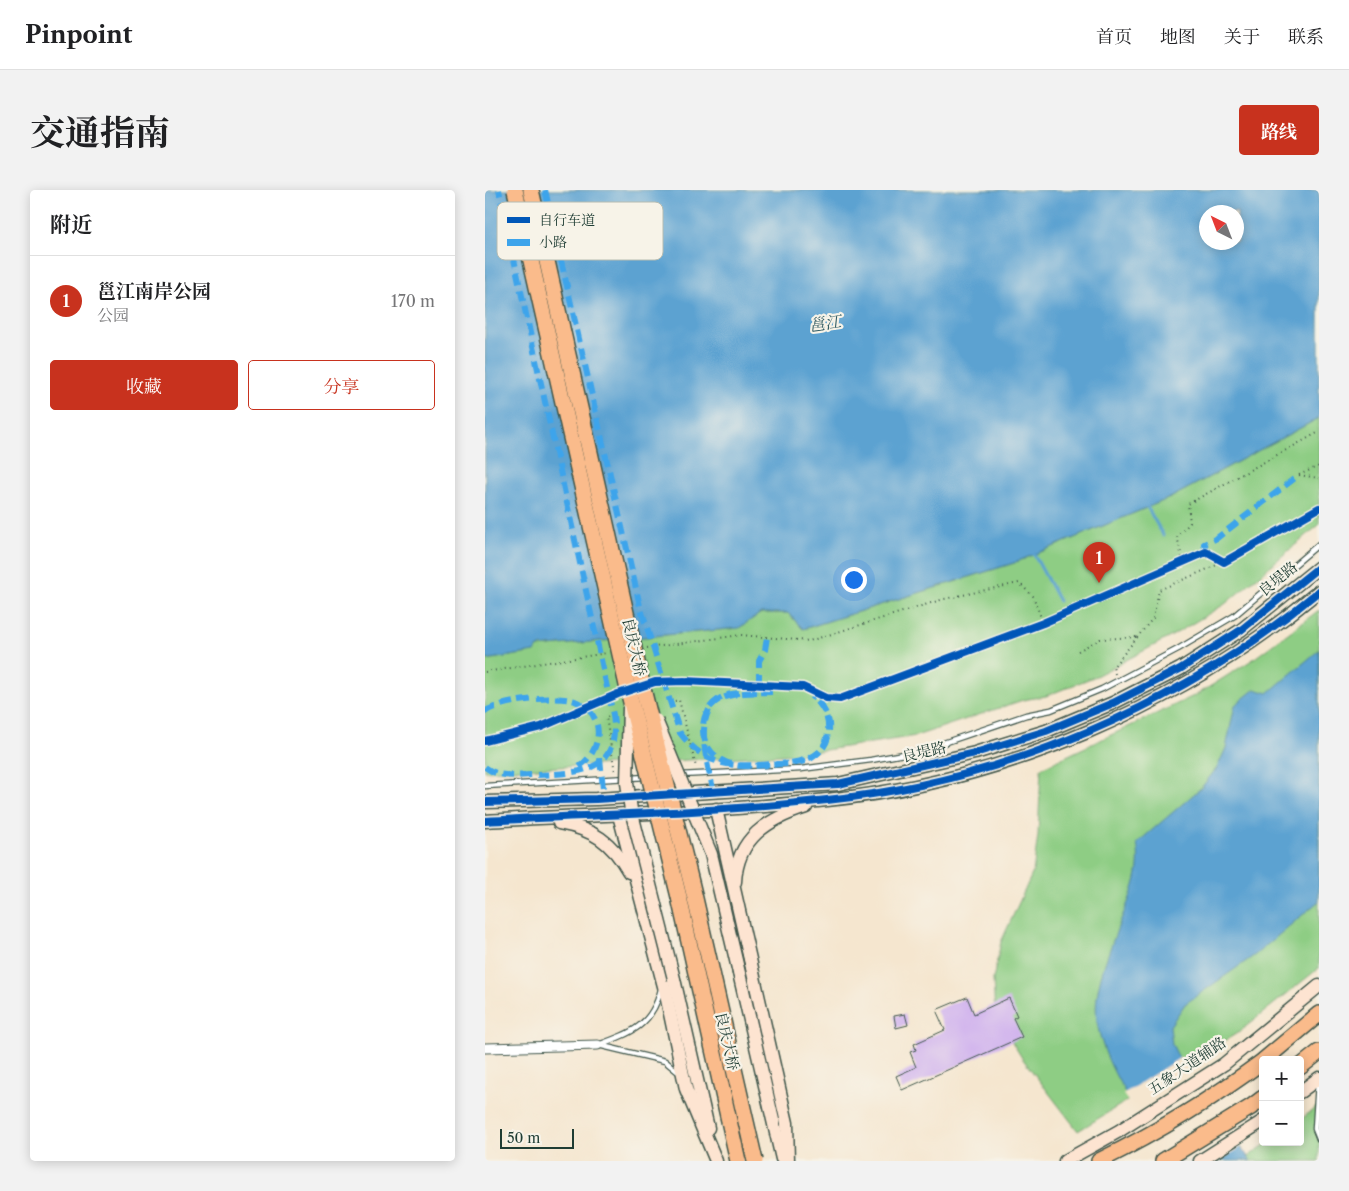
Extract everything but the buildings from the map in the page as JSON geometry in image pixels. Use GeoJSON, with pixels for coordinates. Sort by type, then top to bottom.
{"type":"FeatureCollection","features":[{"type":"Feature","properties":{"kind":"main road","name":"良庆大桥"},"geometry":{"type":"LineString","coordinates":[[532,260],[637,693],[694,894],[755,1161]]}},
{"type":"Feature","properties":{"kind":"main road","name":"良庆大桥"},"geometry":{"type":"LineString","coordinates":[[546,260],[679,897],[738,1161]]}},
{"type":"Feature","properties":{"kind":"main road","name":"良堤路"},"geometry":{"type":"LineString","coordinates":[[485,802],[595,799],[838,784],[975,753],[1046,731],[1113,703],[1180,669],[1241,630],[1319,567]]}},
{"type":"Feature","properties":{"kind":"main road","name":"良堤路"},"geometry":{"type":"LineString","coordinates":[[485,821],[619,815],[828,800],[903,789],[977,770],[1050,747],[1111,722],[1194,680],[1249,645],[1319,591]]}},
{"type":"Feature","properties":{"kind":"main road"},"geometry":{"type":"LineString","coordinates":[[637,693],[711,854],[783,1161]]}},
{"type":"Feature","properties":{"kind":"main road"},"geometry":{"type":"LineString","coordinates":[[637,693],[627,783],[631,810],[669,981],[717,1161]]}},
{"type":"Feature","properties":{"kind":"main road"},"geometry":{"type":"LineString","coordinates":[[734,894],[735,870],[750,839],[761,828],[782,815],[828,800]]}},
{"type":"Feature","properties":{"kind":"main road"},"geometry":{"type":"LineString","coordinates":[[716,809],[787,1123],[788,1161]]}},
{"type":"Feature","properties":{"kind":"main road"},"geometry":{"type":"LineString","coordinates":[[619,815],[639,889],[669,981],[686,1089],[717,1161]]}},
{"type":"Feature","properties":{"kind":"main road"},"geometry":{"type":"LineString","coordinates":[[534,818],[573,825],[593,832],[623,860],[639,889]]}},
{"type":"Feature","properties":{"kind":"main road","name":"五象大道辅路"},"geometry":{"type":"LineString","coordinates":[[1065,1161],[1119,1131],[1224,1064],[1319,986]]}},
{"type":"Feature","properties":{"kind":"main road"},"geometry":{"type":"LineString","coordinates":[[1269,1056],[1319,1014]]}},
{"type":"Feature","properties":{"kind":"main road"},"geometry":{"type":"LineString","coordinates":[[1304,1064],[1319,1052]]}},
{"type":"Feature","properties":{"kind":"main road"},"geometry":{"type":"LineString","coordinates":[[1099,1161],[1129,1146],[1235,1082],[1259,1064]]}},
{"type":"Feature","properties":{"kind":"main road"},"geometry":{"type":"LineString","coordinates":[[1304,1089],[1318,1078]]}},
{"type":"Feature","properties":{"kind":"main road"},"geometry":{"type":"LineString","coordinates":[[1163,1161],[1259,1101]]}},
{"type":"Feature","properties":{"kind":"main road"},"geometry":{"type":"LineString","coordinates":[[1200,1161],[1259,1124]]}},
{"type":"Feature","properties":{"kind":"street"},"geometry":{"type":"LineString","coordinates":[[485,1048],[598,1045]]}},
{"type":"Feature","properties":{"kind":"lane"},"geometry":{"type":"LineString","coordinates":[[661,776],[801,769],[920,751],[1026,714],[1051,710],[1117,681],[1177,650],[1233,616],[1319,544]]}},
{"type":"Feature","properties":{"kind":"lane"},"geometry":{"type":"LineString","coordinates":[[485,786],[652,777]]}},
{"type":"Feature","properties":{"kind":"lane"},"geometry":{"type":"LineString","coordinates":[[598,1045],[633,1032],[643,1025],[669,981]]}},
{"type":"Feature","properties":{"kind":"lane"},"geometry":{"type":"LineString","coordinates":[[598,1045],[665,1061],[683,1078]]}},
{"type":"Feature","properties":{"kind":"lane"},"geometry":{"type":"LineString","coordinates":[[1318,1078],[1315,1129],[1319,1139]]}},
{"type":"Feature","properties":{"kind":"path"},"geometry":{"type":"LineString","coordinates":[[1183,562],[1177,536],[1190,523],[1188,504],[1319,432]]}},
{"type":"Feature","properties":{"kind":"path"},"geometry":{"type":"LineString","coordinates":[[1319,466],[1299,475],[1319,478]]}},
{"type":"Feature","properties":{"kind":"path"},"geometry":{"type":"LineString","coordinates":[[1212,556],[1224,562]]}},
{"type":"Feature","properties":{"kind":"path"},"geometry":{"type":"LineString","coordinates":[[1117,681],[1113,667],[1153,618],[1159,590],[1233,557]]}},
{"type":"Feature","properties":{"kind":"path"},"geometry":{"type":"LineString","coordinates":[[1174,566],[1191,559]]}},
{"type":"Feature","properties":{"kind":"path"},"geometry":{"type":"LineString","coordinates":[[644,648],[741,635],[809,641],[944,599],[1019,583],[1033,596],[1043,623]]}},
{"type":"Feature","properties":{"kind":"path"},"geometry":{"type":"LineString","coordinates":[[1034,627],[1052,619]]}},
{"type":"Feature","properties":{"kind":"path"},"geometry":{"type":"LineString","coordinates":[[1078,651],[1101,639],[1137,637]]}},
{"type":"Feature","properties":{"kind":"path"},"geometry":{"type":"LineString","coordinates":[[485,672],[607,653]]}},
{"type":"Feature","properties":{"kind":"path"},"geometry":{"type":"LineString","coordinates":[[670,702],[679,700],[698,774]]}},
{"type":"Feature","properties":{"kind":"path"},"geometry":{"type":"LineString","coordinates":[[613,715],[606,717],[616,779]]}},
{"type":"Feature","properties":{"kind":"green space"},"geometry":{"type":"Polygon","coordinates":[[[1319,418],[1319,525],[1225,604],[1170,637],[1096,676],[1046,696],[1023,700],[916,736],[800,754],[485,771],[485,660],[534,652],[538,647],[739,628],[761,613],[788,613],[803,629],[1014,563],[1170,498],[1319,418]]]}},
{"type":"Feature","properties":{"kind":"green space"},"geometry":{"type":"Polygon","coordinates":[[[1319,610],[1319,968],[1239,1032],[1078,1131],[1022,1058],[995,1014],[993,979],[1001,942],[1033,872],[1038,835],[1041,768],[1198,694],[1252,660],[1319,610]]]}},
{"type":"Feature","properties":{"kind":"green space"},"geometry":{"type":"Polygon","coordinates":[[[1319,1105],[1319,1161],[1242,1161],[1263,1146],[1304,1146],[1304,1117],[1319,1105]]]}},
{"type":"Feature","properties":{"kind":"water","name":"邕江"},"geometry":{"type":"Polygon","coordinates":[[[485,190],[1319,190],[1319,418],[1170,498],[1014,563],[803,629],[788,613],[761,613],[739,628],[538,647],[535,652],[485,660],[485,190]]]}},
{"type":"Feature","properties":{"kind":"water"},"geometry":{"type":"Polygon","coordinates":[[[1319,650],[1319,901],[1255,955],[1185,1004],[1170,1026],[1172,1044],[1183,1066],[1251,1161],[1171,1161],[1120,1084],[1101,1040],[1097,1018],[1098,988],[1103,970],[1137,876],[1137,843],[1201,788],[1217,768],[1226,748],[1235,705],[1255,689],[1268,693],[1319,650]]]}},
{"type":"Feature","properties":{"kind":"pier"},"geometry":{"type":"Polygon","coordinates":[[[1181,1057],[1243,1146],[1219,1161],[1168,1161],[1123,1094],[1181,1057]]]}},
{"type":"Feature","properties":{"kind":"waterway"},"geometry":{"type":"LineString","coordinates":[[1146,505],[1163,535]]}},
{"type":"Feature","properties":{"kind":"waterway"},"geometry":{"type":"LineString","coordinates":[[1032,551],[1059,601]]}},
{"type":"Feature","properties":{"kind":"marked path"},"geometry":{"type":"LineString","coordinates":[[499,190],[502,202]]}},
{"type":"Feature","properties":{"kind":"marked path"},"geometry":{"type":"LineString","coordinates":[[545,190],[548,202]]}},
{"type":"Feature","properties":{"kind":"marked path"},"geometry":{"type":"LineString","coordinates":[[485,767],[491,771],[510,776],[569,773],[582,770],[595,766],[604,759],[611,748],[614,734],[613,715],[514,260]]}},
{"type":"Feature","properties":{"kind":"marked path"},"geometry":{"type":"LineString","coordinates":[[561,260],[640,606],[680,733],[700,753],[722,763],[733,765],[791,764],[808,760],[823,747],[828,729],[824,711],[811,696]]}},
{"type":"Feature","properties":{"kind":"marked path"},"geometry":{"type":"LineString","coordinates":[[1206,552],[1204,544],[1217,538],[1299,475]]}},
{"type":"Feature","properties":{"kind":"marked path"},"geometry":{"type":"LineString","coordinates":[[759,685],[759,661],[765,650],[767,637]]}},
{"type":"Feature","properties":{"kind":"marked path"},"geometry":{"type":"LineString","coordinates":[[714,792],[705,750],[704,735],[705,721],[710,709],[718,699],[732,694],[771,692]]}},
{"type":"Feature","properties":{"kind":"marked path"},"geometry":{"type":"LineString","coordinates":[[772,692],[728,696],[711,706],[705,715],[703,736],[708,748],[717,757],[723,761],[742,766],[790,763],[810,758],[825,745],[829,723],[823,708],[811,696]]}},
{"type":"Feature","properties":{"kind":"marked path"},"geometry":{"type":"LineString","coordinates":[[485,712],[503,704],[555,698],[575,701],[586,707],[597,725],[598,735],[591,755],[574,770]]}},
{"type":"Feature","properties":{"kind":"marked path"},"geometry":{"type":"LineString","coordinates":[[600,758],[604,799]]}},
{"type":"Feature","properties":{"kind":"cycle path"},"geometry":{"type":"LineString","coordinates":[[485,741],[541,727],[618,694],[655,682],[684,681],[803,687],[826,698],[840,699],[1043,623],[1206,552],[1224,562],[1319,508]]}},
{"type":"Feature","properties":{"kind":"cycle path"},"geometry":{"type":"LineString","coordinates":[[485,802],[596,799],[838,784],[975,753],[1046,731],[1113,703],[1180,669],[1241,630],[1319,567]]}},
{"type":"Feature","properties":{"kind":"cycle path"},"geometry":{"type":"LineString","coordinates":[[485,821],[699,811],[827,800],[894,790],[960,776],[1025,756],[1088,732],[1150,703],[1209,670],[1266,632],[1319,591]]}},
{"type":"Feature","properties":{"kind":"place","name":"邕江南岸公园"},"geometry":{"type":"Point","coordinates":[1099,583]}}]}
